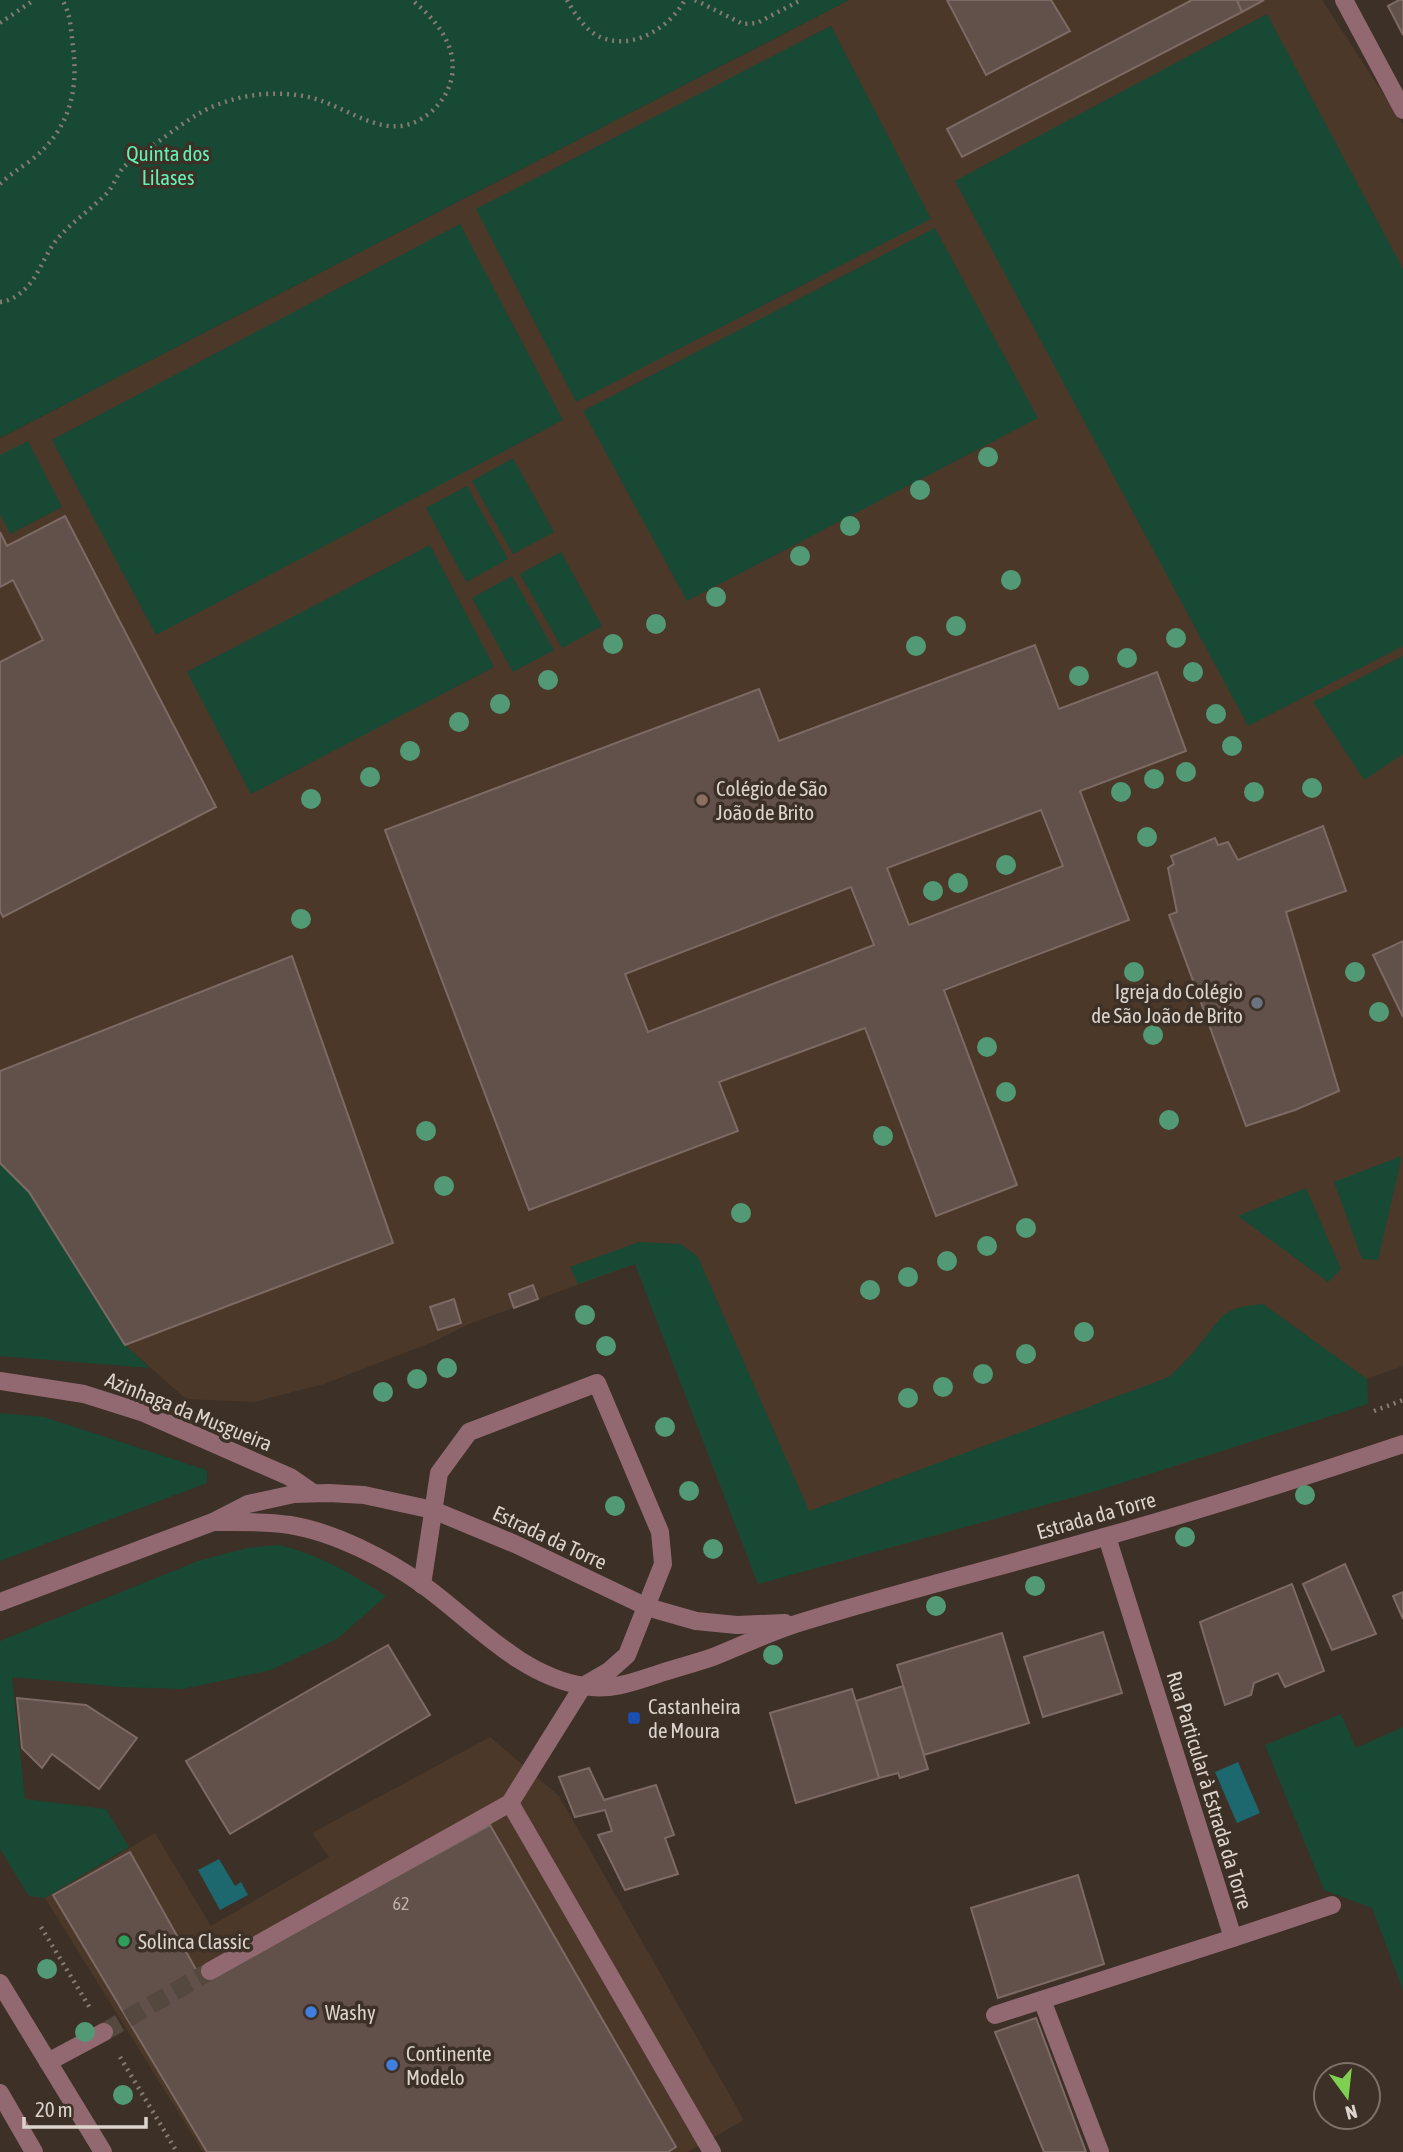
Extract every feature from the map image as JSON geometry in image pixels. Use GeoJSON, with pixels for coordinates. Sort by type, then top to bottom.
{"type":"FeatureCollection","features":[{"type":"Feature","properties":{"kind":"street"},"geometry":{"type":"LineString","coordinates":[[1344,0],[1403,110]]}},
{"type":"Feature","properties":{"kind":"street","name":"Azinhaga da Musgueira"},"geometry":{"type":"LineString","coordinates":[[0,1381],[84,1394],[145,1413],[290,1477],[313,1493]]}},
{"type":"Feature","properties":{"kind":"street"},"geometry":{"type":"LineString","coordinates":[[210,1971],[510,1802],[583,1686],[609,1671],[627,1655],[663,1564],[660,1532],[597,1383],[469,1432],[439,1473],[422,1585]]}},
{"type":"Feature","properties":{"kind":"street","name":"Estrada da Torre"},"geometry":{"type":"LineString","coordinates":[[213,1522],[291,1525],[319,1532],[365,1552],[422,1585],[530,1666],[560,1680],[603,1688],[622,1686],[709,1658],[799,1623],[1107,1536],[1333,1468],[1403,1444]]}},
{"type":"Feature","properties":{"kind":"street","name":"Estrada da Torre"},"geometry":{"type":"LineString","coordinates":[[0,1602],[213,1522],[248,1504],[294,1494],[363,1494],[433,1510],[516,1544],[647,1607],[696,1621],[737,1625],[799,1623]]}},
{"type":"Feature","properties":{"kind":"street","name":"Rua Particular à Estrada da Torre"},"geometry":{"type":"LineString","coordinates":[[995,2015],[1233,1938],[1107,1536]]}},
{"type":"Feature","properties":{"kind":"street"},"geometry":{"type":"LineString","coordinates":[[510,1802],[712,2152]]}},
{"type":"Feature","properties":{"kind":"street"},"geometry":{"type":"LineString","coordinates":[[1233,1938],[1332,1905]]}},
{"type":"Feature","properties":{"kind":"street"},"geometry":{"type":"LineString","coordinates":[[0,1983],[103,2152]]}},
{"type":"Feature","properties":{"kind":"street"},"geometry":{"type":"LineString","coordinates":[[1042,2000],[1100,2152]]}},
{"type":"Feature","properties":{"kind":"street"},"geometry":{"type":"LineString","coordinates":[[48,2062],[104,2032]]}},
{"type":"Feature","properties":{"kind":"street"},"geometry":{"type":"LineString","coordinates":[[0,2093],[34,2152]]}},
{"type":"Feature","properties":{"kind":"path"},"geometry":{"type":"LineString","coordinates":[[0,23],[34,0]]}},
{"type":"Feature","properties":{"kind":"path"},"geometry":{"type":"LineString","coordinates":[[0,184],[46,147],[59,130],[68,111],[76,69],[70,24],[62,0]]}},
{"type":"Feature","properties":{"kind":"path"},"geometry":{"type":"LineString","coordinates":[[0,302],[9,301],[29,285],[56,240],[108,193],[122,169],[193,116],[219,104],[247,96],[276,93],[305,96],[332,104],[374,124],[391,127],[409,125],[425,117],[438,106],[447,93],[453,62],[442,33],[431,17],[412,0]]}},
{"type":"Feature","properties":{"kind":"path"},"geometry":{"type":"LineString","coordinates":[[567,0],[583,23],[599,37],[618,41],[657,31],[669,22],[685,0]]}},
{"type":"Feature","properties":{"kind":"path"},"geometry":{"type":"LineString","coordinates":[[695,0],[743,24],[757,23],[801,0]]}},
{"type":"Feature","properties":{"kind":"path"},"geometry":{"type":"LineString","coordinates":[[1374,1411],[1403,1400]]}},
{"type":"Feature","properties":{"kind":"path"},"geometry":{"type":"LineString","coordinates":[[41,1927],[85,1999]]}},
{"type":"Feature","properties":{"kind":"path"},"geometry":{"type":"LineString","coordinates":[[104,2032],[177,2152]]}},
{"type":"Feature","properties":{"kind":"shaded area","name":"Colégio de São João de Brito"},"geometry":{"type":"Polygon","coordinates":[[[849,0],[1322,0],[1403,124],[1403,1366],[1367,1379],[1368,1404],[1103,1489],[758,1584],[635,1264],[469,1324],[433,1342],[324,1384],[254,1402],[186,1399],[125,1345],[30,1192],[0,1163],[0,438],[849,0]]]}},
{"type":"Feature","properties":{"kind":"shaded area","name":"Continente Modelo"},"geometry":{"type":"Polygon","coordinates":[[[490,1737],[559,1796],[744,2120],[688,2152],[203,2152],[45,1898],[155,1833],[211,1926],[329,1857],[312,1833],[490,1737]]]}},
{"type":"Feature","properties":{"kind":"green space","name":"Quinta dos Lilases"},"geometry":{"type":"Polygon","coordinates":[[[0,0],[849,0],[0,438],[0,0]]]}},
{"type":"Feature","properties":{"kind":"green space"},"geometry":{"type":"Polygon","coordinates":[[[1267,14],[1403,269],[1403,646],[1248,726],[955,181],[1267,14]]]}},
{"type":"Feature","properties":{"kind":"green space"},"geometry":{"type":"Polygon","coordinates":[[[831,26],[931,219],[576,402],[476,209],[831,26]]]}},
{"type":"Feature","properties":{"kind":"green space"},"geometry":{"type":"Polygon","coordinates":[[[460,224],[563,420],[156,635],[52,440],[460,224]]]}},
{"type":"Feature","properties":{"kind":"green space"},"geometry":{"type":"Polygon","coordinates":[[[935,228],[1038,418],[687,601],[583,411],[935,228]]]}},
{"type":"Feature","properties":{"kind":"green space"},"geometry":{"type":"Polygon","coordinates":[[[28,441],[62,507],[10,534],[0,514],[0,455],[28,441]]]}},
{"type":"Feature","properties":{"kind":"green space"},"geometry":{"type":"Polygon","coordinates":[[[513,458],[554,532],[513,554],[472,481],[513,458]]]}},
{"type":"Feature","properties":{"kind":"green space"},"geometry":{"type":"Polygon","coordinates":[[[467,486],[508,559],[466,582],[426,508],[467,486]]]}},
{"type":"Feature","properties":{"kind":"green space"},"geometry":{"type":"Polygon","coordinates":[[[430,545],[494,667],[251,794],[187,672],[430,545]]]}},
{"type":"Feature","properties":{"kind":"green space"},"geometry":{"type":"Polygon","coordinates":[[[561,552],[602,626],[562,648],[520,574],[561,552]]]}},
{"type":"Feature","properties":{"kind":"green space"},"geometry":{"type":"Polygon","coordinates":[[[512,576],[554,650],[513,672],[472,598],[512,576]]]}},
{"type":"Feature","properties":{"kind":"green space"},"geometry":{"type":"Polygon","coordinates":[[[1403,656],[1403,754],[1364,780],[1313,702],[1403,656]]]}},
{"type":"Feature","properties":{"kind":"green space"},"geometry":{"type":"Polygon","coordinates":[[[1402,1156],[1378,1260],[1362,1259],[1334,1182],[1402,1156]]]}},
{"type":"Feature","properties":{"kind":"green space"},"geometry":{"type":"Polygon","coordinates":[[[0,1163],[29,1192],[125,1345],[150,1368],[0,1356],[0,1163]]]}},
{"type":"Feature","properties":{"kind":"green space"},"geometry":{"type":"Polygon","coordinates":[[[1306,1188],[1341,1269],[1328,1282],[1238,1216],[1306,1188]]]}},
{"type":"Feature","properties":{"kind":"green space"},"geometry":{"type":"Polygon","coordinates":[[[639,1242],[681,1244],[698,1257],[809,1511],[1169,1377],[1225,1314],[1249,1306],[1263,1304],[1367,1379],[1368,1404],[1103,1489],[758,1584],[635,1264],[578,1284],[570,1267],[639,1242]]]}},
{"type":"Feature","properties":{"kind":"green space"},"geometry":{"type":"Polygon","coordinates":[[[0,1413],[44,1417],[207,1470],[207,1483],[0,1561],[0,1413]]]}},
{"type":"Feature","properties":{"kind":"green space"},"geometry":{"type":"Polygon","coordinates":[[[279,1545],[309,1554],[335,1566],[386,1596],[337,1639],[271,1670],[183,1689],[120,1687],[12,1677],[25,1799],[106,1809],[129,1847],[45,1898],[29,1896],[0,1849],[0,1641],[198,1561],[247,1548],[279,1545]]]}},
{"type":"Feature","properties":{"kind":"green space"},"geometry":{"type":"Polygon","coordinates":[[[1341,1714],[1356,1748],[1403,1727],[1403,1990],[1372,1908],[1324,1890],[1265,1745],[1341,1714]]]}},
{"type":"Feature","properties":{"kind":"water"},"geometry":{"type":"Polygon","coordinates":[[[1238,1762],[1260,1813],[1237,1823],[1215,1772],[1238,1762]]]}},
{"type":"Feature","properties":{"kind":"water"},"geometry":{"type":"Polygon","coordinates":[[[219,1859],[235,1886],[241,1882],[248,1895],[220,1910],[198,1870],[219,1859]]]}},
{"type":"Feature","properties":{"kind":"building"},"geometry":{"type":"Polygon","coordinates":[[[947,0],[1051,0],[1070,31],[986,75],[947,0]]]}},
{"type":"Feature","properties":{"kind":"building"},"geometry":{"type":"Polygon","coordinates":[[[1192,0],[1237,0],[1242,12],[962,157],[947,129],[1192,0]]]}},
{"type":"Feature","properties":{"kind":"building"},"geometry":{"type":"Polygon","coordinates":[[[1237,0],[1264,0],[1242,12],[1237,0]]]}},
{"type":"Feature","properties":{"kind":"building"},"geometry":{"type":"Polygon","coordinates":[[[1403,0],[1403,35],[1388,6],[1403,0]]]}},
{"type":"Feature","properties":{"kind":"building"},"geometry":{"type":"Polygon","coordinates":[[[65,516],[216,807],[3,917],[0,911],[0,662],[43,640],[13,580],[0,587],[0,532],[7,546],[65,516]]]}},
{"type":"Feature","properties":{"kind":"building"},"geometry":{"type":"Polygon","coordinates":[[[1035,645],[1059,709],[1157,672],[1186,751],[1080,791],[1129,920],[944,990],[1017,1185],[936,1216],[865,1028],[719,1082],[738,1131],[529,1210],[385,830],[759,689],[779,741],[1035,645]],[[1041,810],[887,868],[909,925],[1063,866],[1041,810]],[[851,887],[625,974],[648,1032],[874,945],[851,887]]]}},
{"type":"Feature","properties":{"kind":"building","name":"Igreja do Colégio de São João de Brito"},"geometry":{"type":"Polygon","coordinates":[[[1323,826],[1346,891],[1286,912],[1339,1091],[1295,1110],[1246,1126],[1169,915],[1177,912],[1168,868],[1174,864],[1171,856],[1215,838],[1218,845],[1228,842],[1238,860],[1323,826]]]}},
{"type":"Feature","properties":{"kind":"building"},"geometry":{"type":"Polygon","coordinates":[[[1403,941],[1403,1017],[1373,955],[1403,941]]]}},
{"type":"Feature","properties":{"kind":"building"},"geometry":{"type":"Polygon","coordinates":[[[292,956],[393,1243],[125,1345],[29,1192],[0,1163],[0,1071],[292,956]]]}},
{"type":"Feature","properties":{"kind":"building"},"geometry":{"type":"Polygon","coordinates":[[[533,1285],[538,1299],[514,1308],[509,1294],[533,1285]]]}},
{"type":"Feature","properties":{"kind":"building"},"geometry":{"type":"Polygon","coordinates":[[[454,1299],[461,1323],[438,1330],[430,1307],[454,1299]]]}},
{"type":"Feature","properties":{"kind":"building"},"geometry":{"type":"Polygon","coordinates":[[[1345,1564],[1376,1634],[1332,1650],[1303,1584],[1345,1564]]]}},
{"type":"Feature","properties":{"kind":"building"},"geometry":{"type":"Polygon","coordinates":[[[1292,1584],[1324,1671],[1285,1687],[1278,1673],[1254,1683],[1251,1695],[1225,1705],[1200,1622],[1292,1584]]]}},
{"type":"Feature","properties":{"kind":"building"},"geometry":{"type":"Polygon","coordinates":[[[1403,1592],[1403,1619],[1393,1596],[1403,1592]]]}},
{"type":"Feature","properties":{"kind":"building"},"geometry":{"type":"Polygon","coordinates":[[[1103,1632],[1122,1693],[1043,1717],[1024,1657],[1103,1632]]]}},
{"type":"Feature","properties":{"kind":"building"},"geometry":{"type":"Polygon","coordinates":[[[1002,1633],[1029,1723],[924,1755],[897,1665],[1002,1633]]]}},
{"type":"Feature","properties":{"kind":"building"},"geometry":{"type":"Polygon","coordinates":[[[388,1645],[430,1715],[230,1834],[186,1761],[388,1645]]]}},
{"type":"Feature","properties":{"kind":"building"},"geometry":{"type":"Polygon","coordinates":[[[903,1686],[928,1769],[900,1778],[898,1773],[879,1778],[856,1701],[903,1686]]]}},
{"type":"Feature","properties":{"kind":"building"},"geometry":{"type":"Polygon","coordinates":[[[852,1689],[879,1778],[796,1803],[770,1713],[852,1689]]]}},
{"type":"Feature","properties":{"kind":"building"},"geometry":{"type":"Polygon","coordinates":[[[17,1698],[86,1705],[137,1738],[99,1789],[52,1754],[42,1768],[22,1748],[17,1698]]]}},
{"type":"Feature","properties":{"kind":"building"},"geometry":{"type":"Polygon","coordinates":[[[589,1768],[604,1800],[656,1785],[674,1835],[665,1838],[678,1874],[625,1890],[598,1835],[612,1831],[605,1810],[575,1817],[559,1777],[589,1768]]]}},
{"type":"Feature","properties":{"kind":"building","name":"Continente Modelo"},"geometry":{"type":"Polygon","coordinates":[[[490,1825],[676,2147],[668,2152],[207,2152],[53,1895],[130,1852],[203,1982],[490,1825]]]}},
{"type":"Feature","properties":{"kind":"building"},"geometry":{"type":"Polygon","coordinates":[[[1078,1875],[1104,1964],[998,1998],[971,1908],[1078,1875]]]}},
{"type":"Feature","properties":{"kind":"building"},"geometry":{"type":"Polygon","coordinates":[[[1036,2018],[1086,2152],[1044,2152],[995,2032],[1036,2018]]]}},
{"type":"Feature","properties":{"kind":"tunnel"},"geometry":{"type":"LineString","coordinates":[[104,2032],[210,1971]]}},
{"type":"Feature","properties":{"kind":"place","name":"Colégio de São João de Brito"},"geometry":{"type":"Point","coordinates":[702,800]}},
{"type":"Feature","properties":{"kind":"place","name":"Igreja do Colégio de São João de Brito"},"geometry":{"type":"Point","coordinates":[1257,1003]}},
{"type":"Feature","properties":{"kind":"place","name":"Castanheira de Moura"},"geometry":{"type":"Point","coordinates":[634,1718]}},
{"type":"Feature","properties":{"kind":"place","name":"Solinca Classic"},"geometry":{"type":"Point","coordinates":[124,1941]}},
{"type":"Feature","properties":{"kind":"place","name":"Washy"},"geometry":{"type":"Point","coordinates":[311,2012]}},
{"type":"Feature","properties":{"kind":"place","name":"Continente Modelo"},"geometry":{"type":"Point","coordinates":[392,2065]}}]}
